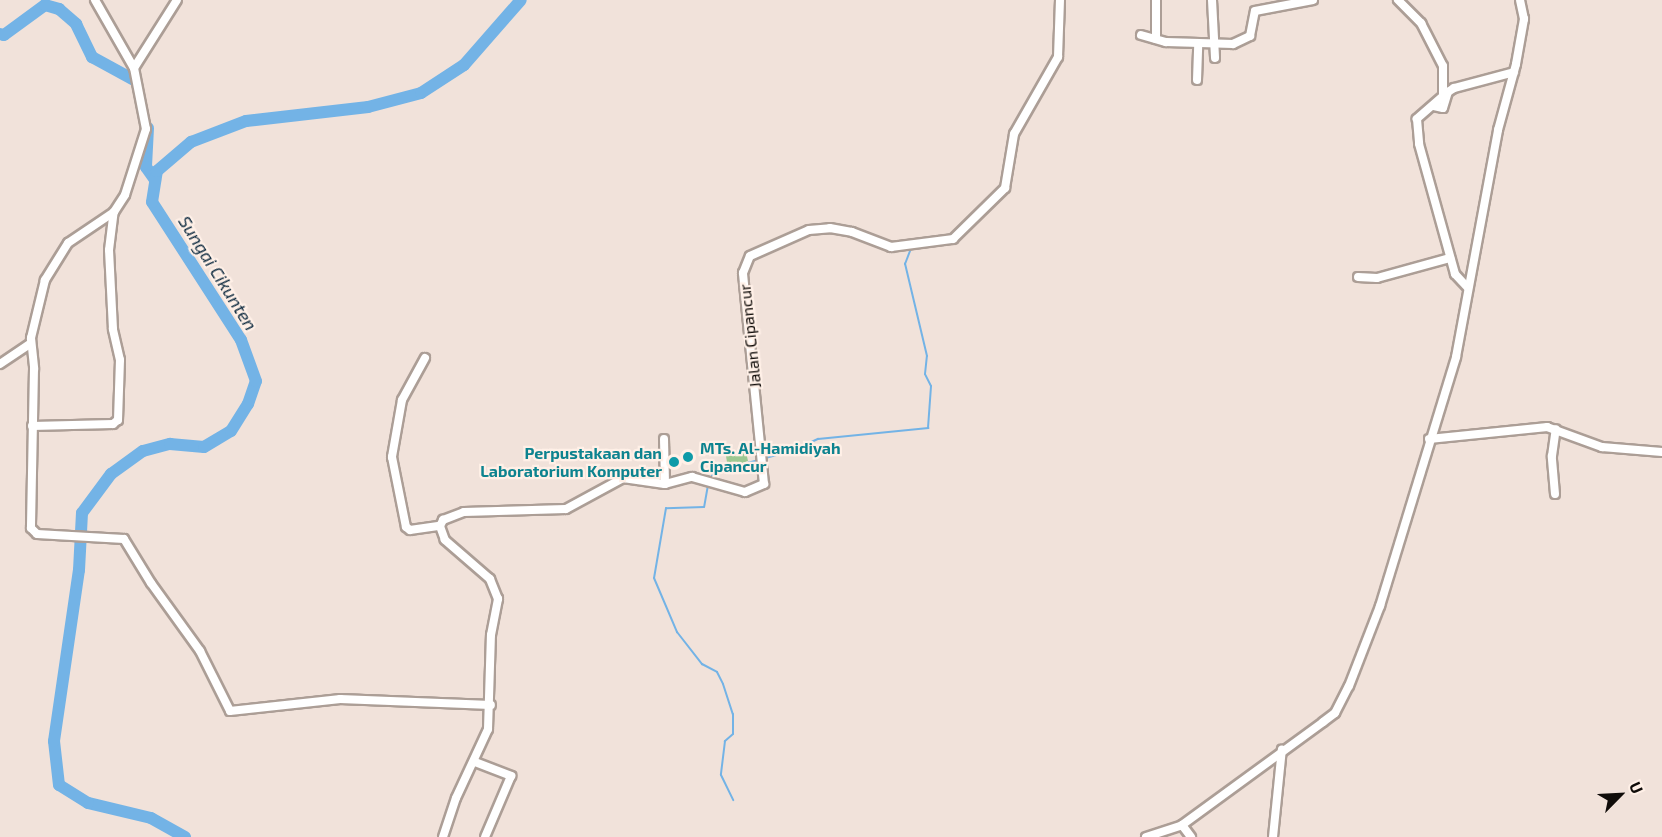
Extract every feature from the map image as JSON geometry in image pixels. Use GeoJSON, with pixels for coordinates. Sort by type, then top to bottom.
{"type":"FeatureCollection","features":[{"type":"Feature","properties":{"kind":"street"},"geometry":{"type":"LineString","coordinates":[[32,426],[113,424],[118,420],[120,360],[113,329],[109,250],[114,212],[125,195],[146,129],[134,68],[95,0]]}},
{"type":"Feature","properties":{"kind":"street"},"geometry":{"type":"LineString","coordinates":[[134,68],[177,0]]}},
{"type":"Feature","properties":{"kind":"street","name":"Jalan Cipancur"},"geometry":{"type":"LineString","coordinates":[[440,526],[448,516],[464,512],[520,509],[553,512],[566,509],[623,478],[664,484],[692,477],[745,492],[759,487],[766,479],[743,273],[750,256],[809,230],[852,232],[891,247],[943,242],[958,232],[1005,188],[1014,134],[1058,57],[1060,0]]}},
{"type":"Feature","properties":{"kind":"street"},"geometry":{"type":"LineString","coordinates":[[1156,0],[1156,39]]}},
{"type":"Feature","properties":{"kind":"street"},"geometry":{"type":"LineString","coordinates":[[1212,0],[1215,58]]}},
{"type":"Feature","properties":{"kind":"street"},"geometry":{"type":"LineString","coordinates":[[1141,35],[1198,44],[1246,40],[1255,11],[1313,0]]}},
{"type":"Feature","properties":{"kind":"street"},"geometry":{"type":"LineString","coordinates":[[1398,0],[1421,23],[1443,66],[1444,89],[1434,106],[1417,119],[1419,144],[1455,274],[1468,288]]}},
{"type":"Feature","properties":{"kind":"street"},"geometry":{"type":"LineString","coordinates":[[1146,837],[1182,825],[1282,749],[1335,713],[1349,686],[1380,606],[1429,439],[1456,357],[1498,130],[1514,72],[1524,19],[1520,0]]}},
{"type":"Feature","properties":{"kind":"street"},"geometry":{"type":"LineString","coordinates":[[1197,80],[1198,44]]}},
{"type":"Feature","properties":{"kind":"street"},"geometry":{"type":"LineString","coordinates":[[1434,106],[1443,108],[1448,92],[1454,88],[1514,72]]}},
{"type":"Feature","properties":{"kind":"street"},"geometry":{"type":"LineString","coordinates":[[114,212],[81,232],[58,257],[45,280],[31,343],[31,528],[37,534],[74,534],[124,539],[151,584],[200,651],[230,711],[340,699],[491,705]]}},
{"type":"Feature","properties":{"kind":"street"},"geometry":{"type":"LineString","coordinates":[[1358,277],[1377,278],[1450,258]]}},
{"type":"Feature","properties":{"kind":"street"},"geometry":{"type":"LineString","coordinates":[[0,364],[31,343]]}},
{"type":"Feature","properties":{"kind":"street"},"geometry":{"type":"LineString","coordinates":[[425,358],[402,400],[392,457],[406,527],[410,530],[440,526],[454,551],[495,587],[498,599],[491,635],[491,705],[488,729],[475,762],[456,798],[443,837]]}},
{"type":"Feature","properties":{"kind":"street"},"geometry":{"type":"LineString","coordinates":[[1429,439],[1519,428],[1556,429],[1602,447],[1662,452]]}},
{"type":"Feature","properties":{"kind":"street"},"geometry":{"type":"LineString","coordinates":[[1555,494],[1552,456],[1556,429]]}},
{"type":"Feature","properties":{"kind":"street"},"geometry":{"type":"LineString","coordinates":[[664,439],[664,484]]}},
{"type":"Feature","properties":{"kind":"street"},"geometry":{"type":"LineString","coordinates":[[1273,837],[1282,749]]}},
{"type":"Feature","properties":{"kind":"street"},"geometry":{"type":"LineString","coordinates":[[475,762],[511,776],[485,837]]}},
{"type":"Feature","properties":{"kind":"street"},"geometry":{"type":"LineString","coordinates":[[1182,825],[1191,837]]}},
{"type":"Feature","properties":{"kind":"green space"},"geometry":{"type":"Polygon","coordinates":[[[746,452],[748,461],[728,468],[726,456],[746,452]]]}},
{"type":"Feature","properties":{"kind":"waterway","name":"Sungai Cikunten"},"geometry":{"type":"LineString","coordinates":[[185,837],[151,818],[88,803],[59,785],[54,741],[79,570],[82,513],[111,474],[143,451],[170,444],[204,447],[231,431],[248,404],[256,381],[241,340],[152,202],[157,171],[191,142],[246,121],[368,107],[421,93],[464,65],[521,0]]}},
{"type":"Feature","properties":{"kind":"waterway"},"geometry":{"type":"LineString","coordinates":[[0,34],[4,35],[45,5],[59,9],[76,24],[92,57],[134,80]]}},
{"type":"Feature","properties":{"kind":"waterway"},"geometry":{"type":"LineString","coordinates":[[148,128],[146,167],[155,180]]}},
{"type":"Feature","properties":{"kind":"waterway"},"geometry":{"type":"LineString","coordinates":[[957,231],[985,203]]}},
{"type":"Feature","properties":{"kind":"waterway"},"geometry":{"type":"LineString","coordinates":[[710,480],[714,472],[792,451],[818,439],[928,428],[931,386],[925,374],[927,356],[905,264],[911,248]]}},
{"type":"Feature","properties":{"kind":"waterway"},"geometry":{"type":"LineString","coordinates":[[708,485],[704,507],[666,508],[654,578],[677,632],[702,664],[717,672],[723,684],[733,714],[733,734],[725,741],[721,775],[733,800]]}},
{"type":"Feature","properties":{"kind":"place","name":"MTs. Al-Hamidiyah Cipancur"},"geometry":{"type":"Point","coordinates":[688,457]}},
{"type":"Feature","properties":{"kind":"place","name":"Perpustakaan dan Laboratorium Komputer"},"geometry":{"type":"Point","coordinates":[674,462]}}]}
